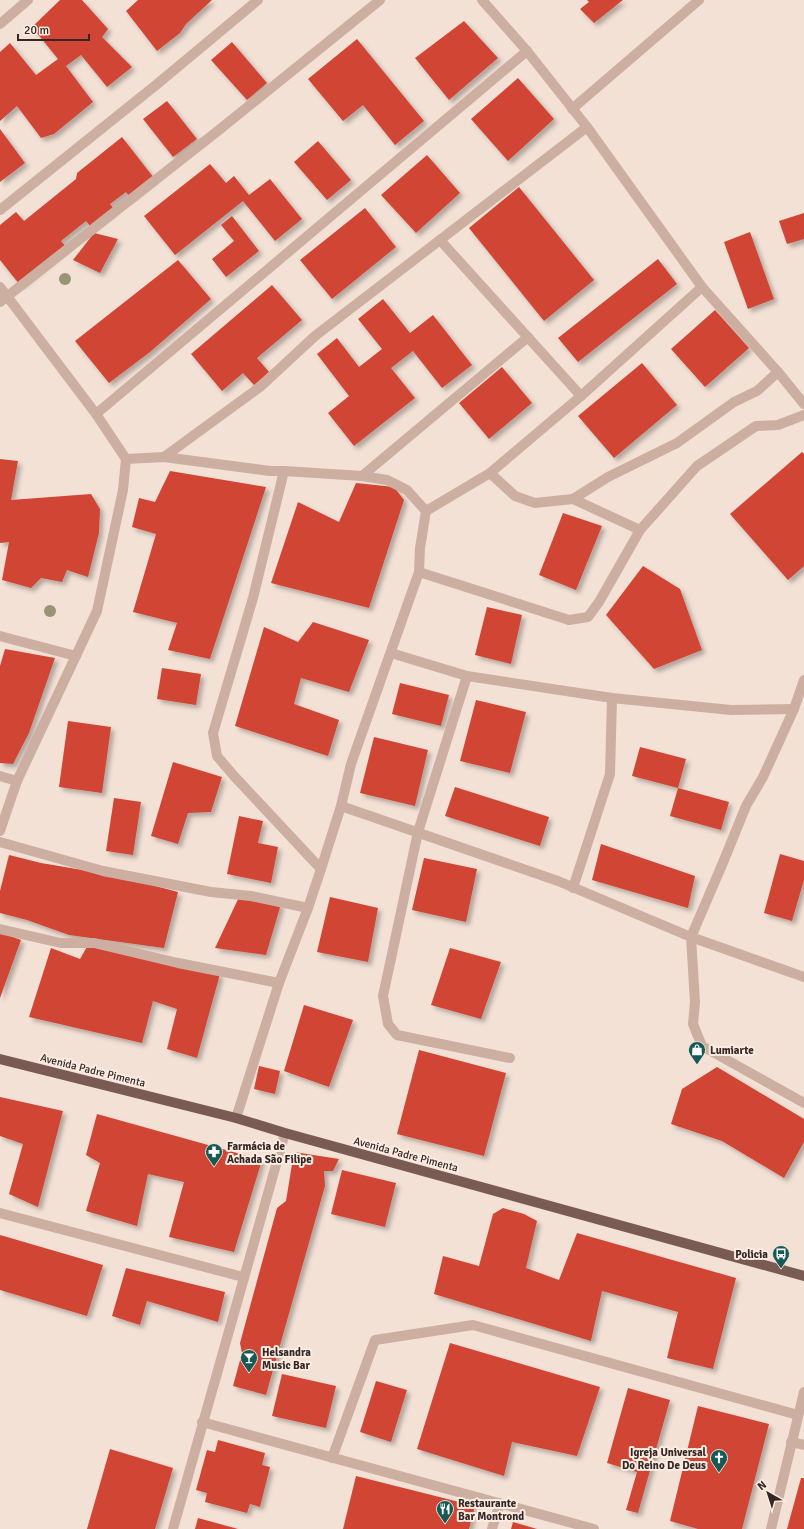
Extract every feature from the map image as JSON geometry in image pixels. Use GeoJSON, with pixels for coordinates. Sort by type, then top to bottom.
{"type":"FeatureCollection","features":[{"type":"Feature","properties":{"kind":"main road","name":"Avenida Padre Pimenta"},"geometry":{"type":"LineString","coordinates":[[0,1059],[236,1118],[285,1133],[804,1276]]}},
{"type":"Feature","properties":{"kind":"street"},"geometry":{"type":"LineString","coordinates":[[0,24],[28,0]]}},
{"type":"Feature","properties":{"kind":"street"},"geometry":{"type":"LineString","coordinates":[[0,210],[145,94],[258,0]]}},
{"type":"Feature","properties":{"kind":"street"},"geometry":{"type":"LineString","coordinates":[[4,299],[220,130],[380,0]]}},
{"type":"Feature","properties":{"kind":"street"},"geometry":{"type":"LineString","coordinates":[[482,0],[527,50],[586,127],[702,288],[803,400]]}},
{"type":"Feature","properties":{"kind":"street"},"geometry":{"type":"LineString","coordinates":[[572,109],[699,0]]}},
{"type":"Feature","properties":{"kind":"street"},"geometry":{"type":"LineString","coordinates":[[96,414],[527,50]]}},
{"type":"Feature","properties":{"kind":"street"},"geometry":{"type":"LineString","coordinates":[[164,457],[260,387],[315,336],[586,127]]}},
{"type":"Feature","properties":{"kind":"street"},"geometry":{"type":"LineString","coordinates":[[440,240],[581,396]]}},
{"type":"Feature","properties":{"kind":"street"},"geometry":{"type":"LineString","coordinates":[[0,287],[4,299],[96,414],[126,459],[123,490],[97,611],[17,781],[0,831]]}},
{"type":"Feature","properties":{"kind":"street"},"geometry":{"type":"LineString","coordinates":[[426,511],[490,473],[581,396],[702,288]]}},
{"type":"Feature","properties":{"kind":"street"},"geometry":{"type":"LineString","coordinates":[[362,476],[528,337]]}},
{"type":"Feature","properties":{"kind":"street"},"geometry":{"type":"LineString","coordinates":[[490,473],[516,496],[535,503],[573,499],[608,477],[677,443],[734,402],[756,391],[778,372]]}},
{"type":"Feature","properties":{"kind":"street"},"geometry":{"type":"LineString","coordinates":[[419,572],[569,620],[588,617],[599,602],[640,530],[697,466],[756,426],[778,425],[804,416]]}},
{"type":"Feature","properties":{"kind":"street"},"geometry":{"type":"LineString","coordinates":[[126,459],[164,457],[270,471],[362,476],[387,480],[407,490],[426,511]]}},
{"type":"Feature","properties":{"kind":"street"},"geometry":{"type":"LineString","coordinates":[[284,471],[253,598],[213,733],[217,756],[321,869]]}},
{"type":"Feature","properties":{"kind":"street"},"geometry":{"type":"LineString","coordinates":[[573,499],[640,530]]}},
{"type":"Feature","properties":{"kind":"street"},"geometry":{"type":"LineString","coordinates":[[236,1118],[279,983],[308,908],[321,869],[341,806],[351,764],[419,572],[420,548],[426,511]]}},
{"type":"Feature","properties":{"kind":"street"},"geometry":{"type":"LineString","coordinates":[[0,636],[76,656]]}},
{"type":"Feature","properties":{"kind":"street"},"geometry":{"type":"LineString","coordinates":[[391,653],[467,676],[612,698],[731,710],[794,709]]}},
{"type":"Feature","properties":{"kind":"street"},"geometry":{"type":"LineString","coordinates":[[467,676],[418,832],[383,996],[388,1024],[397,1035],[510,1058]]}},
{"type":"Feature","properties":{"kind":"street"},"geometry":{"type":"LineString","coordinates":[[804,680],[794,709],[763,777],[746,806],[691,937],[695,1002],[693,1024],[702,1046],[804,1103]]}},
{"type":"Feature","properties":{"kind":"street"},"geometry":{"type":"LineString","coordinates":[[573,888],[610,774],[612,698]]}},
{"type":"Feature","properties":{"kind":"street"},"geometry":{"type":"LineString","coordinates":[[0,776],[17,781]]}},
{"type":"Feature","properties":{"kind":"street"},"geometry":{"type":"LineString","coordinates":[[341,806],[573,888],[691,937],[804,977]]}},
{"type":"Feature","properties":{"kind":"street"},"geometry":{"type":"LineString","coordinates":[[0,842],[103,871],[211,892],[251,896],[308,908]]}},
{"type":"Feature","properties":{"kind":"street"},"geometry":{"type":"LineString","coordinates":[[0,928],[61,943],[94,943],[178,963],[279,983]]}},
{"type":"Feature","properties":{"kind":"street"},"geometry":{"type":"LineString","coordinates":[[173,1529],[243,1277],[285,1133]]}},
{"type":"Feature","properties":{"kind":"street"},"geometry":{"type":"LineString","coordinates":[[0,1213],[243,1277]]}},
{"type":"Feature","properties":{"kind":"street"},"geometry":{"type":"LineString","coordinates":[[332,1458],[375,1340],[473,1325],[798,1415]]}},
{"type":"Feature","properties":{"kind":"street"},"geometry":{"type":"LineString","coordinates":[[771,1529],[804,1392]]}},
{"type":"Feature","properties":{"kind":"street"},"geometry":{"type":"LineString","coordinates":[[202,1422],[594,1529]]}},
{"type":"Feature","properties":{"kind":"street"},"geometry":{"type":"LineString","coordinates":[[791,1442],[804,1445]]}},
{"type":"Feature","properties":{"kind":"street"},"geometry":{"type":"LineString","coordinates":[[492,1529],[500,1503]]}},
{"type":"Feature","properties":{"kind":"building"},"geometry":{"type":"Polygon","coordinates":[[[60,0],[82,0],[108,29],[102,37],[132,67],[107,87],[81,55],[66,66],[93,102],[54,134],[41,138],[17,106],[0,121],[0,52],[10,43],[36,75],[58,59],[32,27],[60,0]]]}},
{"type":"Feature","properties":{"kind":"building"},"geometry":{"type":"Polygon","coordinates":[[[138,0],[212,0],[186,24],[180,33],[157,51],[126,11],[138,0]]]}},
{"type":"Feature","properties":{"kind":"building"},"geometry":{"type":"Polygon","coordinates":[[[587,0],[623,0],[594,23],[580,9],[589,2],[587,0]]]}},
{"type":"Feature","properties":{"kind":"building"},"geometry":{"type":"Polygon","coordinates":[[[464,21],[498,58],[449,100],[415,58],[464,21]]]}},
{"type":"Feature","properties":{"kind":"building"},"geometry":{"type":"Polygon","coordinates":[[[357,39],[424,121],[395,145],[363,105],[343,121],[308,79],[357,39]]]}},
{"type":"Feature","properties":{"kind":"building"},"geometry":{"type":"Polygon","coordinates":[[[232,42],[267,83],[247,100],[211,60],[232,42]]]}},
{"type":"Feature","properties":{"kind":"building"},"geometry":{"type":"Polygon","coordinates":[[[518,78],[554,119],[508,161],[471,119],[518,78]]]}},
{"type":"Feature","properties":{"kind":"building"},"geometry":{"type":"Polygon","coordinates":[[[167,101],[197,139],[173,157],[143,119],[167,101]]]}},
{"type":"Feature","properties":{"kind":"building"},"geometry":{"type":"Polygon","coordinates":[[[0,129],[25,163],[0,182],[0,129]]]}},
{"type":"Feature","properties":{"kind":"building"},"geometry":{"type":"Polygon","coordinates":[[[122,137],[154,178],[130,197],[126,192],[110,204],[114,209],[91,227],[86,221],[61,241],[66,247],[20,285],[0,260],[0,225],[16,212],[24,221],[76,179],[77,173],[122,137]]]}},
{"type":"Feature","properties":{"kind":"building"},"geometry":{"type":"Polygon","coordinates":[[[318,141],[351,180],[327,200],[294,162],[318,141]]]}},
{"type":"Feature","properties":{"kind":"building"},"geometry":{"type":"Polygon","coordinates":[[[427,155],[460,193],[416,233],[381,195],[427,155]]]}},
{"type":"Feature","properties":{"kind":"building"},"geometry":{"type":"Polygon","coordinates":[[[210,164],[226,183],[234,176],[249,195],[270,179],[302,219],[275,241],[243,201],[175,255],[144,216],[210,164]]]}},
{"type":"Feature","properties":{"kind":"building"},"geometry":{"type":"Polygon","coordinates":[[[519,187],[594,280],[544,321],[469,228],[519,187]]]}},
{"type":"Feature","properties":{"kind":"building"},"geometry":{"type":"Polygon","coordinates":[[[365,208],[396,247],[332,299],[300,260],[365,208]]]}},
{"type":"Feature","properties":{"kind":"building"},"geometry":{"type":"Polygon","coordinates":[[[804,213],[804,239],[787,244],[779,221],[804,213]]]}},
{"type":"Feature","properties":{"kind":"building"},"geometry":{"type":"Polygon","coordinates":[[[232,216],[259,251],[226,277],[212,259],[234,241],[221,225],[232,216]]]}},
{"type":"Feature","properties":{"kind":"building"},"geometry":{"type":"Polygon","coordinates":[[[750,232],[774,299],[748,309],[724,242],[750,232]]]}},
{"type":"Feature","properties":{"kind":"building"},"geometry":{"type":"Polygon","coordinates":[[[94,233],[118,239],[100,273],[73,260],[94,233]]]}},
{"type":"Feature","properties":{"kind":"building"},"geometry":{"type":"Polygon","coordinates":[[[658,259],[677,284],[578,362],[558,338],[658,259]]]}},
{"type":"Feature","properties":{"kind":"building"},"geometry":{"type":"Polygon","coordinates":[[[178,260],[211,299],[150,352],[109,383],[75,341],[178,260]]]}},
{"type":"Feature","properties":{"kind":"building"},"geometry":{"type":"Polygon","coordinates":[[[272,285],[302,320],[257,358],[269,372],[254,385],[243,373],[222,391],[191,354],[272,285]]]}},
{"type":"Feature","properties":{"kind":"building"},"geometry":{"type":"Polygon","coordinates":[[[383,299],[410,333],[433,315],[472,365],[442,388],[413,351],[391,368],[415,398],[354,446],[328,413],[349,396],[317,354],[337,338],[359,367],[382,349],[358,319],[383,299]]]}},
{"type":"Feature","properties":{"kind":"building"},"geometry":{"type":"Polygon","coordinates":[[[715,310],[749,348],[705,387],[671,349],[715,310]]]}},
{"type":"Feature","properties":{"kind":"building"},"geometry":{"type":"Polygon","coordinates":[[[642,363],[677,405],[614,458],[578,416],[642,363]]]}},
{"type":"Feature","properties":{"kind":"building"},"geometry":{"type":"Polygon","coordinates":[[[502,367],[532,403],[489,439],[459,403],[502,367]]]}},
{"type":"Feature","properties":{"kind":"building"},"geometry":{"type":"Polygon","coordinates":[[[802,452],[804,454],[804,566],[788,580],[730,514],[802,452]]]}},
{"type":"Feature","properties":{"kind":"building"},"geometry":{"type":"Polygon","coordinates":[[[0,459],[18,461],[11,500],[91,494],[100,509],[99,533],[88,577],[67,570],[62,582],[41,578],[31,588],[2,580],[9,542],[0,543],[0,459]]]}},
{"type":"Feature","properties":{"kind":"building"},"geometry":{"type":"Polygon","coordinates":[[[170,471],[266,487],[210,659],[168,650],[177,623],[133,612],[156,534],[132,527],[139,498],[155,502],[170,471]]]}},
{"type":"Feature","properties":{"kind":"building"},"geometry":{"type":"Polygon","coordinates":[[[356,483],[394,487],[404,500],[369,608],[271,583],[298,502],[339,522],[356,483]]]}},
{"type":"Feature","properties":{"kind":"building"},"geometry":{"type":"Polygon","coordinates":[[[563,513],[602,526],[576,590],[539,575],[563,513]]]}},
{"type":"Feature","properties":{"kind":"building"},"geometry":{"type":"Polygon","coordinates":[[[643,566],[680,589],[702,650],[654,669],[606,615],[643,566]]]}},
{"type":"Feature","properties":{"kind":"building"},"geometry":{"type":"Polygon","coordinates":[[[487,607],[522,615],[511,664],[475,655],[487,607]]]}},
{"type":"Feature","properties":{"kind":"building"},"geometry":{"type":"Polygon","coordinates":[[[313,622],[369,640],[349,692],[301,678],[294,704],[339,720],[328,756],[235,726],[264,627],[298,642],[313,622]]]}},
{"type":"Feature","properties":{"kind":"building"},"geometry":{"type":"Polygon","coordinates":[[[5,649],[55,658],[29,733],[13,764],[0,763],[0,666],[5,649]]]}},
{"type":"Feature","properties":{"kind":"building"},"geometry":{"type":"Polygon","coordinates":[[[162,668],[201,674],[196,705],[157,699],[162,668]]]}},
{"type":"Feature","properties":{"kind":"building"},"geometry":{"type":"Polygon","coordinates":[[[400,683],[449,695],[441,726],[392,714],[400,683]]]}},
{"type":"Feature","properties":{"kind":"building"},"geometry":{"type":"Polygon","coordinates":[[[476,700],[526,712],[510,773],[460,761],[476,700]]]}},
{"type":"Feature","properties":{"kind":"building"},"geometry":{"type":"Polygon","coordinates":[[[68,721],[111,727],[102,793],[59,787],[68,721]]]}},
{"type":"Feature","properties":{"kind":"building"},"geometry":{"type":"Polygon","coordinates":[[[374,737],[428,750],[415,806],[360,793],[374,737]]]}},
{"type":"Feature","properties":{"kind":"building"},"geometry":{"type":"Polygon","coordinates":[[[640,747],[686,759],[678,788],[632,776],[640,747]]]}},
{"type":"Feature","properties":{"kind":"building"},"geometry":{"type":"Polygon","coordinates":[[[173,762],[222,777],[211,812],[188,813],[178,844],[151,836],[173,762]]]}},
{"type":"Feature","properties":{"kind":"building"},"geometry":{"type":"Polygon","coordinates":[[[455,787],[549,817],[540,846],[445,816],[455,787]]]}},
{"type":"Feature","properties":{"kind":"building"},"geometry":{"type":"Polygon","coordinates":[[[678,788],[729,802],[721,830],[670,816],[678,788]]]}},
{"type":"Feature","properties":{"kind":"building"},"geometry":{"type":"Polygon","coordinates":[[[114,798],[141,802],[133,855],[106,851],[114,798]]]}},
{"type":"Feature","properties":{"kind":"building"},"geometry":{"type":"Polygon","coordinates":[[[239,816],[263,821],[258,843],[278,847],[271,883],[227,874],[239,816]]]}},
{"type":"Feature","properties":{"kind":"building"},"geometry":{"type":"Polygon","coordinates":[[[601,844],[695,876],[688,908],[592,880],[601,844]]]}},
{"type":"Feature","properties":{"kind":"building"},"geometry":{"type":"Polygon","coordinates":[[[780,854],[804,861],[804,880],[792,921],[764,913],[780,854]]]}},
{"type":"Feature","properties":{"kind":"building"},"geometry":{"type":"Polygon","coordinates":[[[9,855],[41,863],[118,876],[178,892],[164,948],[69,935],[27,920],[0,913],[0,891],[9,855]]]}},
{"type":"Feature","properties":{"kind":"building"},"geometry":{"type":"Polygon","coordinates":[[[424,858],[477,869],[466,922],[412,910],[424,858]]]}},
{"type":"Feature","properties":{"kind":"building"},"geometry":{"type":"Polygon","coordinates":[[[240,895],[281,904],[266,955],[215,948],[240,895]]]}},
{"type":"Feature","properties":{"kind":"building"},"geometry":{"type":"Polygon","coordinates":[[[330,897],[378,908],[368,962],[317,952],[330,897]]]}},
{"type":"Feature","properties":{"kind":"building"},"geometry":{"type":"Polygon","coordinates":[[[0,932],[21,940],[0,998],[0,932]]]}},
{"type":"Feature","properties":{"kind":"building"},"geometry":{"type":"Polygon","coordinates":[[[88,945],[220,974],[197,1058],[167,1049],[177,1009],[153,1001],[142,1043],[29,1017],[51,948],[80,959],[88,945]]]}},
{"type":"Feature","properties":{"kind":"building"},"geometry":{"type":"Polygon","coordinates":[[[450,948],[501,962],[481,1019],[431,1005],[450,948]]]}},
{"type":"Feature","properties":{"kind":"building"},"geometry":{"type":"Polygon","coordinates":[[[304,1005],[353,1020],[329,1087],[284,1071],[304,1005]]]}},
{"type":"Feature","properties":{"kind":"building"},"geometry":{"type":"Polygon","coordinates":[[[419,1050],[506,1073],[484,1156],[397,1134],[419,1050]]]}},
{"type":"Feature","properties":{"kind":"building"},"geometry":{"type":"Polygon","coordinates":[[[259,1066],[280,1071],[275,1094],[254,1089],[259,1066]]]}},
{"type":"Feature","properties":{"kind":"building"},"geometry":{"type":"Polygon","coordinates":[[[717,1067],[804,1119],[804,1142],[784,1178],[722,1141],[671,1124],[682,1089],[717,1067]]]}},
{"type":"Feature","properties":{"kind":"building"},"geometry":{"type":"Polygon","coordinates":[[[0,1097],[63,1111],[38,1207],[9,1194],[23,1144],[0,1136],[0,1097]]]}},
{"type":"Feature","properties":{"kind":"building"},"geometry":{"type":"Polygon","coordinates":[[[97,1114],[262,1160],[234,1252],[169,1237],[184,1182],[148,1174],[137,1226],[86,1211],[100,1163],[86,1155],[97,1114]]]}},
{"type":"Feature","properties":{"kind":"building"},"geometry":{"type":"Polygon","coordinates":[[[294,1152],[339,1159],[333,1171],[324,1171],[325,1186],[266,1395],[233,1386],[242,1353],[240,1343],[277,1208],[286,1201],[294,1152]]]}},
{"type":"Feature","properties":{"kind":"building"},"geometry":{"type":"Polygon","coordinates":[[[342,1170],[396,1183],[385,1227],[331,1214],[342,1170]]]}},
{"type":"Feature","properties":{"kind":"building"},"geometry":{"type":"Polygon","coordinates":[[[503,1208],[524,1214],[537,1221],[526,1268],[559,1280],[577,1233],[736,1278],[713,1369],[667,1358],[678,1312],[602,1291],[591,1341],[434,1294],[443,1256],[479,1266],[493,1214],[503,1208]]]}},
{"type":"Feature","properties":{"kind":"building"},"geometry":{"type":"Polygon","coordinates":[[[0,1235],[103,1265],[87,1316],[0,1290],[0,1235]]]}},
{"type":"Feature","properties":{"kind":"building"},"geometry":{"type":"Polygon","coordinates":[[[126,1268],[225,1292],[218,1322],[147,1301],[140,1325],[112,1316],[126,1268]]]}},
{"type":"Feature","properties":{"kind":"building"},"geometry":{"type":"Polygon","coordinates":[[[450,1343],[600,1387],[577,1456],[512,1442],[504,1476],[417,1449],[450,1343]]]}},
{"type":"Feature","properties":{"kind":"building"},"geometry":{"type":"Polygon","coordinates":[[[282,1374],[336,1386],[326,1428],[272,1416],[282,1374]]]}},
{"type":"Feature","properties":{"kind":"building"},"geometry":{"type":"Polygon","coordinates":[[[376,1381],[407,1390],[391,1442],[360,1432],[376,1381]]]}},
{"type":"Feature","properties":{"kind":"building"},"geometry":{"type":"Polygon","coordinates":[[[628,1388],[670,1400],[638,1513],[626,1510],[637,1472],[607,1463],[628,1388]]]}},
{"type":"Feature","properties":{"kind":"building","name":"Igreja Universal Do Reino De Deus"},"geometry":{"type":"Polygon","coordinates":[[[698,1406],[769,1424],[742,1529],[698,1529],[670,1521],[698,1406]]]}},
{"type":"Feature","properties":{"kind":"building"},"geometry":{"type":"Polygon","coordinates":[[[218,1440],[265,1453],[262,1465],[270,1467],[260,1507],[250,1504],[247,1513],[205,1502],[207,1493],[196,1490],[207,1450],[215,1452],[218,1440]]]}},
{"type":"Feature","properties":{"kind":"building"},"geometry":{"type":"Polygon","coordinates":[[[110,1449],[173,1468],[155,1529],[87,1529],[110,1449]]]}},
{"type":"Feature","properties":{"kind":"building"},"geometry":{"type":"Polygon","coordinates":[[[356,1476],[475,1506],[469,1529],[343,1529],[356,1476]]]}},
{"type":"Feature","properties":{"kind":"building"},"geometry":{"type":"Polygon","coordinates":[[[801,1478],[804,1478],[804,1529],[787,1529],[801,1478]]]}},
{"type":"Feature","properties":{"kind":"building"},"geometry":{"type":"Polygon","coordinates":[[[198,1518],[238,1529],[195,1529],[198,1518]]]}},
{"type":"Feature","properties":{"kind":"building"},"geometry":{"type":"Polygon","coordinates":[[[513,1522],[537,1529],[511,1529],[513,1522]]]}},
{"type":"Feature","properties":{"kind":"place","name":"Lumiarte"},"geometry":{"type":"Point","coordinates":[697,1065]}},
{"type":"Feature","properties":{"kind":"place","name":"Farmácia de Achada São Filipe"},"geometry":{"type":"Point","coordinates":[214,1167]}},
{"type":"Feature","properties":{"kind":"place","name":"Policia"},"geometry":{"type":"Point","coordinates":[781,1269]}},
{"type":"Feature","properties":{"kind":"place","name":"Helsandra Music Bar"},"geometry":{"type":"Point","coordinates":[249,1373]}},
{"type":"Feature","properties":{"kind":"place","name":"Igreja Universal Do Reino De Deus"},"geometry":{"type":"Point","coordinates":[719,1473]}},
{"type":"Feature","properties":{"kind":"place","name":"Restaurante Bar Montrond"},"geometry":{"type":"Point","coordinates":[445,1524]}}]}
